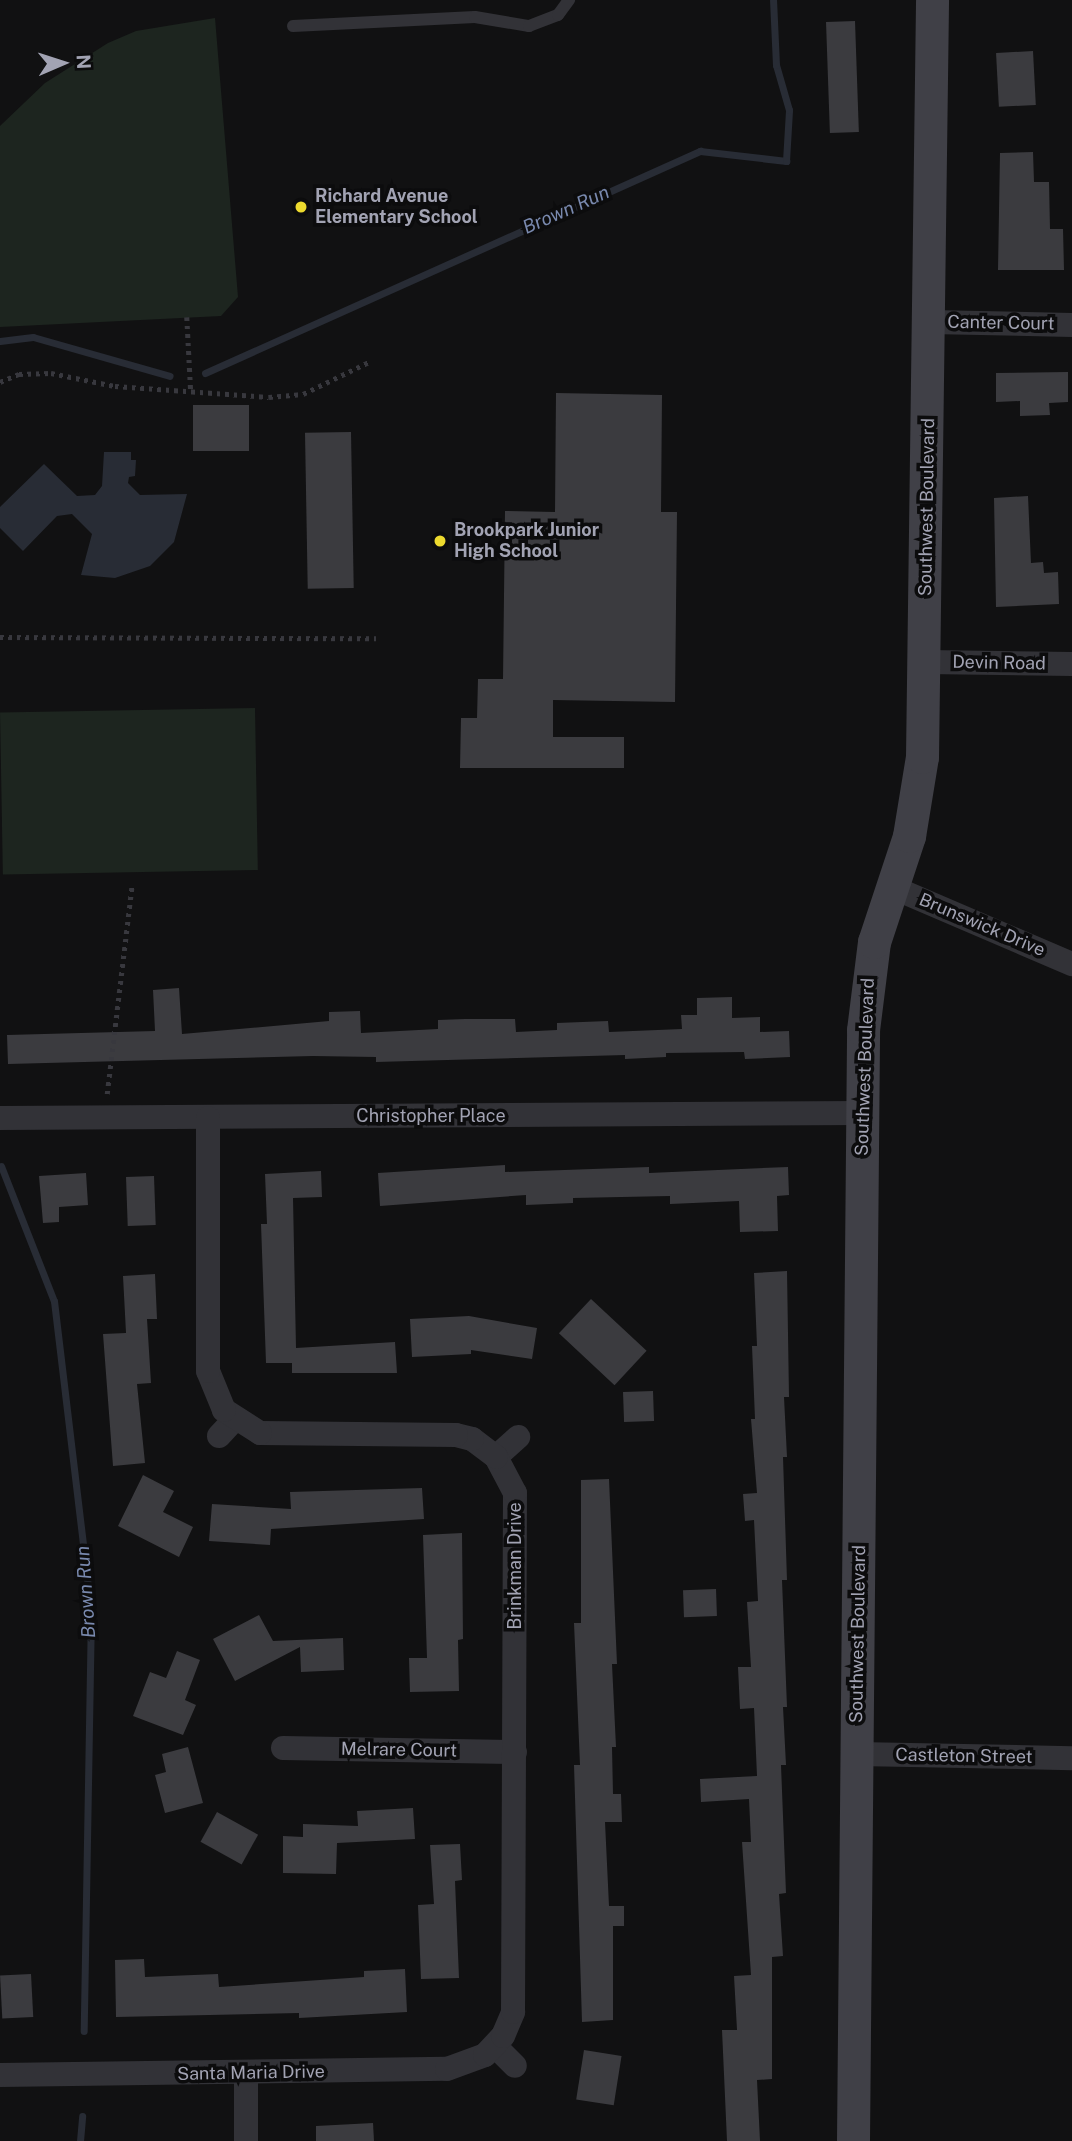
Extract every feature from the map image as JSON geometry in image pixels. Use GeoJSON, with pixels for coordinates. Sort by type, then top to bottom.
{"type":"FeatureCollection","features":[{"type":"Feature","properties":{"kind":"street","name":"Southwest Boulevard"},"geometry":{"type":"LineString","coordinates":[[853,2141],[862,1113],[866,983],[918,796],[926,662],[932,0]]}},
{"type":"Feature","properties":{"kind":"street","name":"Canter Court"},"geometry":{"type":"LineString","coordinates":[[930,322],[1072,325]]}},
{"type":"Feature","properties":{"kind":"street","name":"Devin Road"},"geometry":{"type":"LineString","coordinates":[[926,662],[1072,664]]}},
{"type":"Feature","properties":{"kind":"street","name":"Brunswick Drive"},"geometry":{"type":"LineString","coordinates":[[892,887],[1072,964]]}},
{"type":"Feature","properties":{"kind":"street","name":"Christopher Place"},"geometry":{"type":"LineString","coordinates":[[0,1118],[862,1113]]}},
{"type":"Feature","properties":{"kind":"street","name":"Brinkman Drive"},"geometry":{"type":"LineString","coordinates":[[208,1118],[208,1371],[226,1428],[260,1433],[456,1435],[472,1439],[496,1457],[515,1493],[514,1998],[509,2024],[495,2046]]}},
{"type":"Feature","properties":{"kind":"street"},"geometry":{"type":"LineString","coordinates":[[496,1457],[518,1437]]}},
{"type":"Feature","properties":{"kind":"street","name":"Melrare Court"},"geometry":{"type":"LineString","coordinates":[[283,1748],[515,1752]]}},
{"type":"Feature","properties":{"kind":"street","name":"Castleton Street"},"geometry":{"type":"LineString","coordinates":[[857,1754],[1072,1758]]}},
{"type":"Feature","properties":{"kind":"street"},"geometry":{"type":"LineString","coordinates":[[495,2046],[515,2066]]}},
{"type":"Feature","properties":{"kind":"street","name":"Santa Maria Drive"},"geometry":{"type":"LineString","coordinates":[[0,2075],[447,2069],[473,2063],[495,2046]]}},
{"type":"Feature","properties":{"kind":"street"},"geometry":{"type":"LineString","coordinates":[[246,2073],[246,2141]]}},
{"type":"Feature","properties":{"kind":"lane"},"geometry":{"type":"LineString","coordinates":[[293,26],[475,17],[529,26],[558,15],[569,0]]}},
{"type":"Feature","properties":{"kind":"path"},"geometry":{"type":"LineString","coordinates":[[187,317],[191,393]]}},
{"type":"Feature","properties":{"kind":"path"},"geometry":{"type":"LineString","coordinates":[[0,382],[19,374],[51,373],[115,386],[269,397],[303,394],[371,361]]}},
{"type":"Feature","properties":{"kind":"path"},"geometry":{"type":"LineString","coordinates":[[0,637],[376,638]]}},
{"type":"Feature","properties":{"kind":"path"},"geometry":{"type":"LineString","coordinates":[[107,1094],[132,885]]}},
{"type":"Feature","properties":{"kind":"shaded area"},"geometry":{"type":"Polygon","coordinates":[[[215,18],[238,297],[221,316],[0,327],[0,126],[45,83],[108,43],[136,31],[215,18]]]}},
{"type":"Feature","properties":{"kind":"shaded area"},"geometry":{"type":"Polygon","coordinates":[[[104,452],[131,452],[131,460],[136,460],[135,476],[129,477],[128,483],[140,495],[187,494],[174,542],[150,566],[115,578],[81,575],[92,534],[72,514],[57,516],[23,551],[0,528],[0,507],[44,464],[77,496],[95,495],[102,486],[104,452]]]}},
{"type":"Feature","properties":{"kind":"shaded area"},"geometry":{"type":"Polygon","coordinates":[[[255,708],[258,870],[3,874],[0,712],[255,708]]]}},
{"type":"Feature","properties":{"kind":"building"},"geometry":{"type":"Polygon","coordinates":[[[855,21],[859,132],[830,133],[826,22],[855,21]]]}},
{"type":"Feature","properties":{"kind":"building"},"geometry":{"type":"Polygon","coordinates":[[[1033,51],[1036,105],[999,107],[996,53],[1033,51]]]}},
{"type":"Feature","properties":{"kind":"building"},"geometry":{"type":"Polygon","coordinates":[[[1033,152],[1034,182],[1049,182],[1050,229],[1063,229],[1064,270],[998,270],[1000,153],[1033,152]]]}},
{"type":"Feature","properties":{"kind":"building"},"geometry":{"type":"Polygon","coordinates":[[[1068,372],[1068,402],[1049,403],[1050,415],[1020,416],[1020,401],[996,402],[996,373],[1068,372]]]}},
{"type":"Feature","properties":{"kind":"building"},"geometry":{"type":"Polygon","coordinates":[[[556,393],[662,395],[661,512],[677,512],[675,702],[553,700],[553,737],[624,737],[624,768],[460,768],[461,718],[477,718],[478,679],[503,679],[505,511],[555,512],[556,393]]]}},
{"type":"Feature","properties":{"kind":"building"},"geometry":{"type":"Polygon","coordinates":[[[193,405],[249,405],[249,451],[193,451],[193,405]]]}},
{"type":"Feature","properties":{"kind":"building"},"geometry":{"type":"Polygon","coordinates":[[[351,432],[354,588],[308,589],[305,433],[351,432]]]}},
{"type":"Feature","properties":{"kind":"building"},"geometry":{"type":"Polygon","coordinates":[[[1028,496],[1031,563],[1043,562],[1044,573],[1058,572],[1059,604],[996,607],[994,498],[1028,496]]]}},
{"type":"Feature","properties":{"kind":"building"},"geometry":{"type":"Polygon","coordinates":[[[179,988],[182,1034],[329,1021],[329,1012],[360,1011],[361,1033],[438,1029],[438,1020],[465,1019],[515,1019],[516,1032],[557,1030],[557,1023],[608,1021],[609,1032],[682,1029],[681,1015],[697,1015],[697,998],[732,997],[732,1018],[760,1017],[760,1032],[789,1031],[790,1057],[745,1059],[744,1052],[666,1053],[666,1057],[625,1059],[625,1055],[376,1062],[376,1057],[313,1056],[8,1064],[7,1035],[155,1031],[153,990],[179,988]]]}},
{"type":"Feature","properties":{"kind":"building"},"geometry":{"type":"Polygon","coordinates":[[[505,1165],[505,1172],[649,1167],[649,1173],[788,1167],[789,1195],[777,1196],[778,1231],[740,1232],[739,1201],[670,1204],[670,1196],[573,1198],[573,1203],[526,1205],[526,1195],[380,1206],[378,1173],[505,1165]]]}},
{"type":"Feature","properties":{"kind":"building"},"geometry":{"type":"Polygon","coordinates":[[[321,1171],[322,1197],[293,1198],[296,1348],[395,1342],[397,1373],[292,1373],[292,1363],[266,1363],[261,1224],[267,1224],[265,1174],[321,1171]]]}},
{"type":"Feature","properties":{"kind":"building"},"geometry":{"type":"Polygon","coordinates":[[[86,1173],[88,1205],[59,1207],[59,1222],[43,1223],[39,1176],[86,1173]]]}},
{"type":"Feature","properties":{"kind":"building"},"geometry":{"type":"Polygon","coordinates":[[[154,1176],[156,1225],[128,1226],[126,1177],[154,1176]]]}},
{"type":"Feature","properties":{"kind":"building"},"geometry":{"type":"Polygon","coordinates":[[[787,1271],[789,1397],[784,1397],[787,1457],[783,1457],[787,1580],[782,1580],[787,1707],[783,1707],[786,1765],[781,1765],[786,1893],[779,1894],[783,1956],[772,1957],[772,2079],[757,2080],[760,2141],[727,2141],[722,2030],[737,2030],[734,1976],[751,1975],[742,1842],[751,1842],[749,1799],[701,1802],[700,1779],[757,1776],[754,1708],[740,1709],[738,1667],[751,1667],[747,1602],[758,1601],[754,1520],[745,1521],[743,1494],[757,1493],[751,1419],[755,1419],[752,1346],[757,1346],[754,1273],[787,1271]]]}},
{"type":"Feature","properties":{"kind":"building"},"geometry":{"type":"Polygon","coordinates":[[[155,1274],[157,1319],[147,1319],[151,1383],[137,1384],[145,1463],[113,1466],[103,1334],[126,1333],[123,1276],[155,1274]]]}},
{"type":"Feature","properties":{"kind":"building"},"geometry":{"type":"Polygon","coordinates":[[[591,1299],[647,1351],[615,1385],[559,1333],[591,1299]]]}},
{"type":"Feature","properties":{"kind":"building"},"geometry":{"type":"Polygon","coordinates":[[[469,1316],[537,1328],[532,1359],[471,1350],[471,1354],[412,1357],[410,1319],[469,1316]]]}},
{"type":"Feature","properties":{"kind":"building"},"geometry":{"type":"Polygon","coordinates":[[[653,1391],[654,1421],[624,1422],[623,1392],[653,1391]]]}},
{"type":"Feature","properties":{"kind":"building"},"geometry":{"type":"Polygon","coordinates":[[[143,1475],[174,1491],[163,1512],[193,1527],[179,1557],[118,1526],[143,1475]]]}},
{"type":"Feature","properties":{"kind":"building"},"geometry":{"type":"Polygon","coordinates":[[[609,1479],[617,1664],[612,1664],[616,1747],[612,1747],[613,1794],[621,1794],[622,1822],[605,1822],[609,1906],[624,1906],[624,1926],[613,1926],[613,2020],[582,2022],[574,1765],[580,1765],[574,1623],[581,1623],[581,1480],[609,1479]]]}},
{"type":"Feature","properties":{"kind":"building"},"geometry":{"type":"Polygon","coordinates":[[[422,1488],[424,1519],[271,1529],[270,1545],[209,1541],[212,1504],[291,1509],[290,1492],[422,1488]]]}},
{"type":"Feature","properties":{"kind":"building"},"geometry":{"type":"Polygon","coordinates":[[[462,1533],[463,1639],[458,1640],[459,1691],[410,1692],[409,1658],[427,1658],[423,1535],[462,1533]]]}},
{"type":"Feature","properties":{"kind":"building"},"geometry":{"type":"Polygon","coordinates":[[[716,1589],[717,1616],[684,1617],[683,1590],[716,1589]]]}},
{"type":"Feature","properties":{"kind":"building"},"geometry":{"type":"Polygon","coordinates":[[[259,1615],[273,1641],[343,1638],[344,1670],[301,1672],[300,1647],[235,1681],[213,1639],[259,1615]]]}},
{"type":"Feature","properties":{"kind":"building"},"geometry":{"type":"Polygon","coordinates":[[[177,1651],[200,1660],[185,1700],[196,1705],[183,1735],[133,1716],[150,1672],[166,1678],[177,1651]]]}},
{"type":"Feature","properties":{"kind":"building"},"geometry":{"type":"Polygon","coordinates":[[[188,1747],[203,1803],[165,1813],[155,1775],[166,1772],[162,1754],[188,1747]]]}},
{"type":"Feature","properties":{"kind":"building"},"geometry":{"type":"Polygon","coordinates":[[[413,1808],[415,1839],[337,1843],[336,1874],[283,1873],[283,1836],[303,1837],[303,1824],[358,1826],[357,1811],[413,1808]]]}},
{"type":"Feature","properties":{"kind":"building"},"geometry":{"type":"Polygon","coordinates":[[[217,1812],[258,1835],[242,1865],[201,1842],[217,1812]]]}},
{"type":"Feature","properties":{"kind":"building"},"geometry":{"type":"Polygon","coordinates":[[[460,1844],[462,1880],[455,1881],[459,1978],[421,1979],[418,1905],[434,1904],[430,1845],[460,1844]]]}},
{"type":"Feature","properties":{"kind":"building"},"geometry":{"type":"Polygon","coordinates":[[[144,1959],[145,1977],[218,1974],[219,1987],[364,1977],[364,1971],[405,1969],[407,2012],[299,2018],[299,2013],[116,2017],[115,1960],[144,1959]]]}},
{"type":"Feature","properties":{"kind":"building"},"geometry":{"type":"Polygon","coordinates":[[[31,1974],[33,2017],[2,2019],[0,1976],[31,1974]]]}},
{"type":"Feature","properties":{"kind":"building"},"geometry":{"type":"Polygon","coordinates":[[[584,2050],[622,2056],[614,2105],[576,2099],[584,2050]]]}},
{"type":"Feature","properties":{"kind":"building"},"geometry":{"type":"Polygon","coordinates":[[[373,2123],[374,2141],[316,2141],[316,2126],[373,2123]]]}},
{"type":"Feature","properties":{"kind":"waterway","name":"Brown Run"},"geometry":{"type":"LineString","coordinates":[[205,373],[700,151],[786,161],[789,110],[776,65],[773,0]]}},
{"type":"Feature","properties":{"kind":"waterway","name":"Brown Run"},"geometry":{"type":"LineString","coordinates":[[0,341],[33,337],[170,376]]}},
{"type":"Feature","properties":{"kind":"waterway","name":"Brown Run"},"geometry":{"type":"LineString","coordinates":[[1,1166],[54,1301],[91,1612],[84,2031]]}},
{"type":"Feature","properties":{"kind":"waterway","name":"Brown Run"},"geometry":{"type":"LineString","coordinates":[[80,2141],[82,2116]]}},
{"type":"Feature","properties":{"kind":"place","name":"Richard Avenue Elementary School"},"geometry":{"type":"Point","coordinates":[301,207]}},
{"type":"Feature","properties":{"kind":"place","name":"Brookpark Junior High School"},"geometry":{"type":"Point","coordinates":[440,541]}}]}
